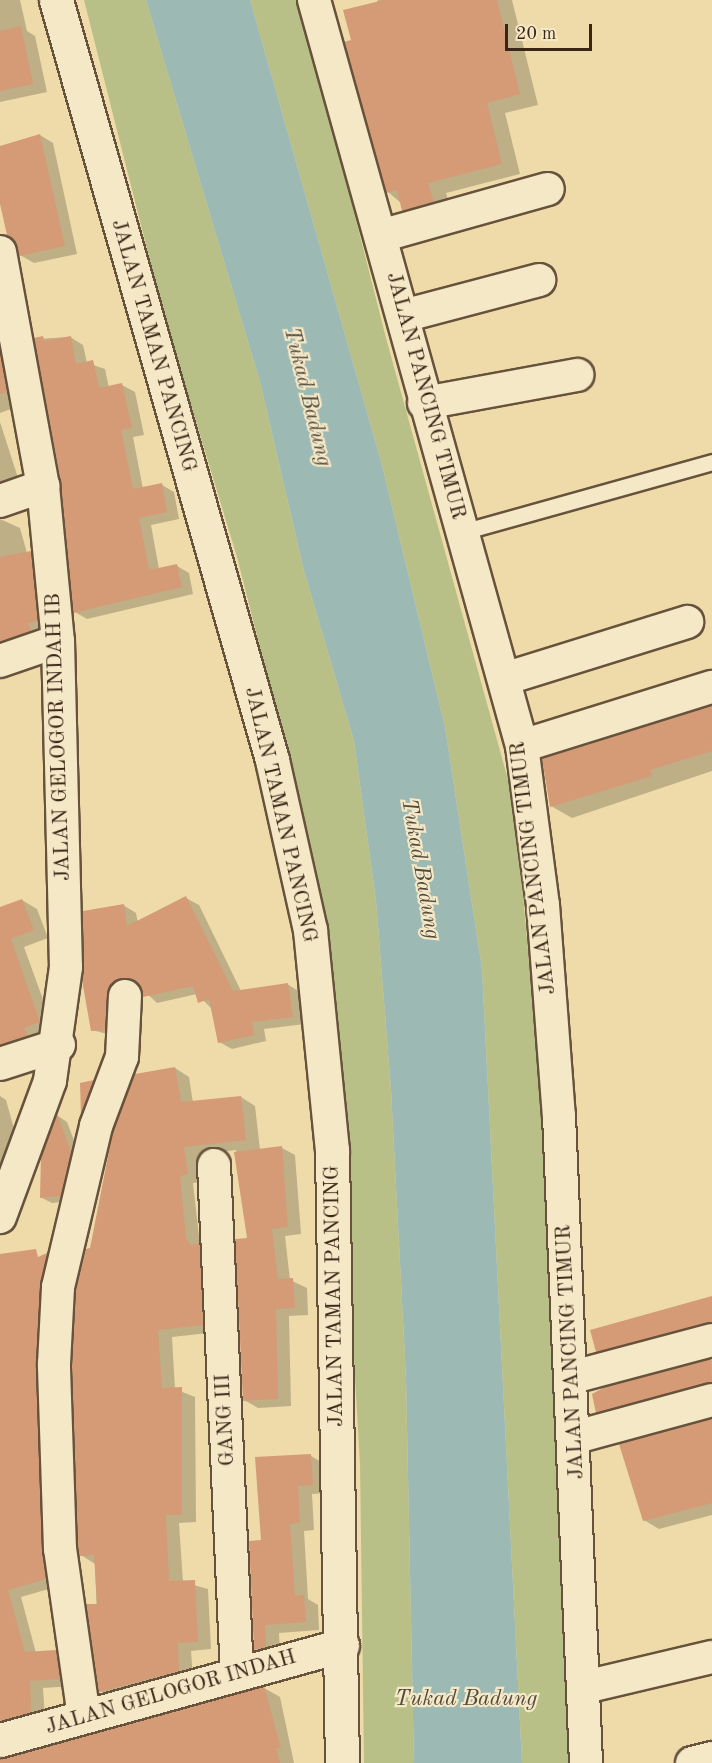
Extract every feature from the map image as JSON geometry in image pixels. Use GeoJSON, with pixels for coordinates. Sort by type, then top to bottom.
{"type":"FeatureCollection","features":[{"type":"Feature","properties":{"kind":"street","name":"JALAN TAMAN PANCING"},"geometry":{"type":"LineString","coordinates":[[56,0],[272,760],[310,930],[332,1150],[342,1645],[342,1763]]}},
{"type":"Feature","properties":{"kind":"street","name":"JALAN PANCING TIMUR"},"geometry":{"type":"LineString","coordinates":[[314,0],[384,235],[424,403],[522,746],[543,905],[573,1377],[586,1763]]}},
{"type":"Feature","properties":{"kind":"street"},"geometry":{"type":"LineString","coordinates":[[384,235],[548,189]]}},
{"type":"Feature","properties":{"kind":"street","name":"JALAN GELOGOR INDAH IB"},"geometry":{"type":"LineString","coordinates":[[0,252],[5,295],[43,486],[58,641],[66,967],[59,1045],[0,1216]]}},
{"type":"Feature","properties":{"kind":"street"},"geometry":{"type":"LineString","coordinates":[[403,316],[539,280]]}},
{"type":"Feature","properties":{"kind":"street"},"geometry":{"type":"LineString","coordinates":[[424,403],[576,375]]}},
{"type":"Feature","properties":{"kind":"street"},"geometry":{"type":"LineString","coordinates":[[0,501],[43,486]]}},
{"type":"Feature","properties":{"kind":"street"},"geometry":{"type":"LineString","coordinates":[[504,679],[687,622]]}},
{"type":"Feature","properties":{"kind":"street"},"geometry":{"type":"LineString","coordinates":[[0,661],[58,641]]}},
{"type":"Feature","properties":{"kind":"street"},"geometry":{"type":"LineString","coordinates":[[522,746],[712,687]]}},
{"type":"Feature","properties":{"kind":"street"},"geometry":{"type":"LineString","coordinates":[[84,1717],[60,1549],[54,1364],[58,1287],[96,1126],[122,1057],[124,996]]}},
{"type":"Feature","properties":{"kind":"street"},"geometry":{"type":"LineString","coordinates":[[0,1064],[59,1045]]}},
{"type":"Feature","properties":{"kind":"street","name":"GANG III"},"geometry":{"type":"LineString","coordinates":[[214,1165],[237,1675]]}},
{"type":"Feature","properties":{"kind":"street"},"geometry":{"type":"LineString","coordinates":[[573,1377],[712,1340]]}},
{"type":"Feature","properties":{"kind":"street"},"geometry":{"type":"LineString","coordinates":[[576,1437],[712,1400]]}},
{"type":"Feature","properties":{"kind":"street","name":"JALAN GELOGOR INDAH"},"geometry":{"type":"LineString","coordinates":[[0,1740],[342,1645]]}},
{"type":"Feature","properties":{"kind":"street"},"geometry":{"type":"LineString","coordinates":[[585,1687],[712,1657]]}},
{"type":"Feature","properties":{"kind":"street"},"geometry":{"type":"LineString","coordinates":[[692,1763],[712,1758]]}},
{"type":"Feature","properties":{"kind":"lane"},"geometry":{"type":"LineString","coordinates":[[462,532],[712,462]]}},
{"type":"Feature","properties":{"kind":"green space"},"geometry":{"type":"Polygon","coordinates":[[[84,0],[146,0],[260,382],[304,571],[354,741],[376,901],[391,1090],[406,1378],[414,1763],[364,1763],[360,1465],[346,1219],[327,979],[294,782],[237,557],[164,316],[84,0]]]}},
{"type":"Feature","properties":{"kind":"green space"},"geometry":{"type":"Polygon","coordinates":[[[250,0],[297,0],[312,47],[386,338],[515,805],[551,1209],[569,1763],[522,1763],[482,969],[445,727],[382,465],[250,0]]]}},
{"type":"Feature","properties":{"kind":"water","name":"Tukad Badung"},"geometry":{"type":"Polygon","coordinates":[[[146,0],[250,0],[382,465],[445,727],[482,969],[522,1763],[414,1763],[406,1378],[391,1090],[376,901],[354,741],[304,571],[260,382],[146,0]]]}},
{"type":"Feature","properties":{"kind":"building"},"geometry":{"type":"Polygon","coordinates":[[[384,0],[497,0],[520,94],[487,103],[502,164],[428,183],[434,202],[402,211],[397,190],[386,193],[344,42],[351,40],[343,10],[384,0]]]}},
{"type":"Feature","properties":{"kind":"building"},"geometry":{"type":"Polygon","coordinates":[[[21,26],[33,84],[0,91],[0,31],[21,26]]]}},
{"type":"Feature","properties":{"kind":"building"},"geometry":{"type":"Polygon","coordinates":[[[40,134],[65,246],[19,256],[7,235],[0,204],[0,146],[40,134]]]}},
{"type":"Feature","properties":{"kind":"building"},"geometry":{"type":"Polygon","coordinates":[[[43,336],[44,341],[71,336],[76,364],[93,360],[99,388],[122,383],[132,428],[121,430],[133,489],[162,483],[167,512],[139,518],[149,570],[177,564],[182,587],[73,613],[61,483],[34,338],[43,336]]]}},
{"type":"Feature","properties":{"kind":"building"},"geometry":{"type":"Polygon","coordinates":[[[0,352],[7,392],[0,394],[0,352]]]}},
{"type":"Feature","properties":{"kind":"building"},"geometry":{"type":"Polygon","coordinates":[[[31,551],[38,621],[28,623],[31,631],[0,642],[0,557],[31,551]]]}},
{"type":"Feature","properties":{"kind":"building"},"geometry":{"type":"Polygon","coordinates":[[[712,706],[712,751],[650,770],[652,776],[550,807],[542,759],[712,706]]]}},
{"type":"Feature","properties":{"kind":"building"},"geometry":{"type":"Polygon","coordinates":[[[186,896],[233,991],[288,983],[293,1017],[252,1022],[254,1035],[218,1043],[209,999],[198,1003],[193,986],[143,997],[135,981],[125,978],[110,987],[105,1030],[91,1031],[82,980],[83,911],[124,904],[127,926],[186,896]]]}},
{"type":"Feature","properties":{"kind":"building"},"geometry":{"type":"Polygon","coordinates":[[[22,899],[34,930],[11,939],[40,1022],[24,1028],[28,1036],[0,1045],[0,907],[22,899]]]}},
{"type":"Feature","properties":{"kind":"building"},"geometry":{"type":"Polygon","coordinates":[[[175,1067],[181,1102],[241,1096],[246,1140],[184,1147],[188,1174],[180,1176],[186,1238],[190,1245],[200,1243],[203,1325],[158,1330],[162,1388],[182,1387],[182,1515],[166,1515],[169,1581],[195,1580],[198,1642],[178,1643],[179,1671],[99,1692],[86,1604],[97,1604],[94,1555],[79,1556],[78,1547],[72,1364],[76,1290],[86,1249],[90,1248],[113,1131],[135,1074],[175,1067]]]}},
{"type":"Feature","properties":{"kind":"building"},"geometry":{"type":"Polygon","coordinates":[[[94,1080],[81,1114],[80,1083],[94,1080]]]}},
{"type":"Feature","properties":{"kind":"building"},"geometry":{"type":"Polygon","coordinates":[[[57,1114],[71,1152],[61,1196],[40,1198],[41,1156],[57,1114]]]}},
{"type":"Feature","properties":{"kind":"building"},"geometry":{"type":"Polygon","coordinates":[[[282,1146],[288,1227],[272,1229],[278,1279],[293,1278],[295,1308],[276,1309],[278,1399],[243,1401],[235,1239],[247,1238],[234,1152],[282,1146]]]}},
{"type":"Feature","properties":{"kind":"building"},"geometry":{"type":"Polygon","coordinates":[[[36,1249],[38,1257],[47,1253],[36,1363],[46,1579],[8,1590],[25,1652],[56,1650],[60,1679],[30,1681],[31,1712],[0,1721],[0,1254],[36,1249]]]}},
{"type":"Feature","properties":{"kind":"building"},"geometry":{"type":"Polygon","coordinates":[[[712,1296],[712,1323],[596,1352],[590,1330],[712,1296]]]}},
{"type":"Feature","properties":{"kind":"building"},"geometry":{"type":"Polygon","coordinates":[[[711,1359],[712,1383],[596,1413],[592,1394],[605,1387],[711,1359]]]}},
{"type":"Feature","properties":{"kind":"building"},"geometry":{"type":"Polygon","coordinates":[[[712,1419],[712,1503],[643,1521],[619,1444],[712,1419]]]}},
{"type":"Feature","properties":{"kind":"building"},"geometry":{"type":"Polygon","coordinates":[[[311,1454],[313,1485],[298,1486],[300,1523],[290,1524],[295,1596],[304,1595],[306,1622],[265,1625],[266,1647],[254,1650],[249,1541],[261,1540],[255,1457],[311,1454]]]}},
{"type":"Feature","properties":{"kind":"building"},"geometry":{"type":"Polygon","coordinates":[[[264,1686],[281,1748],[276,1749],[280,1763],[0,1763],[0,1758],[264,1686]]]}}]}
